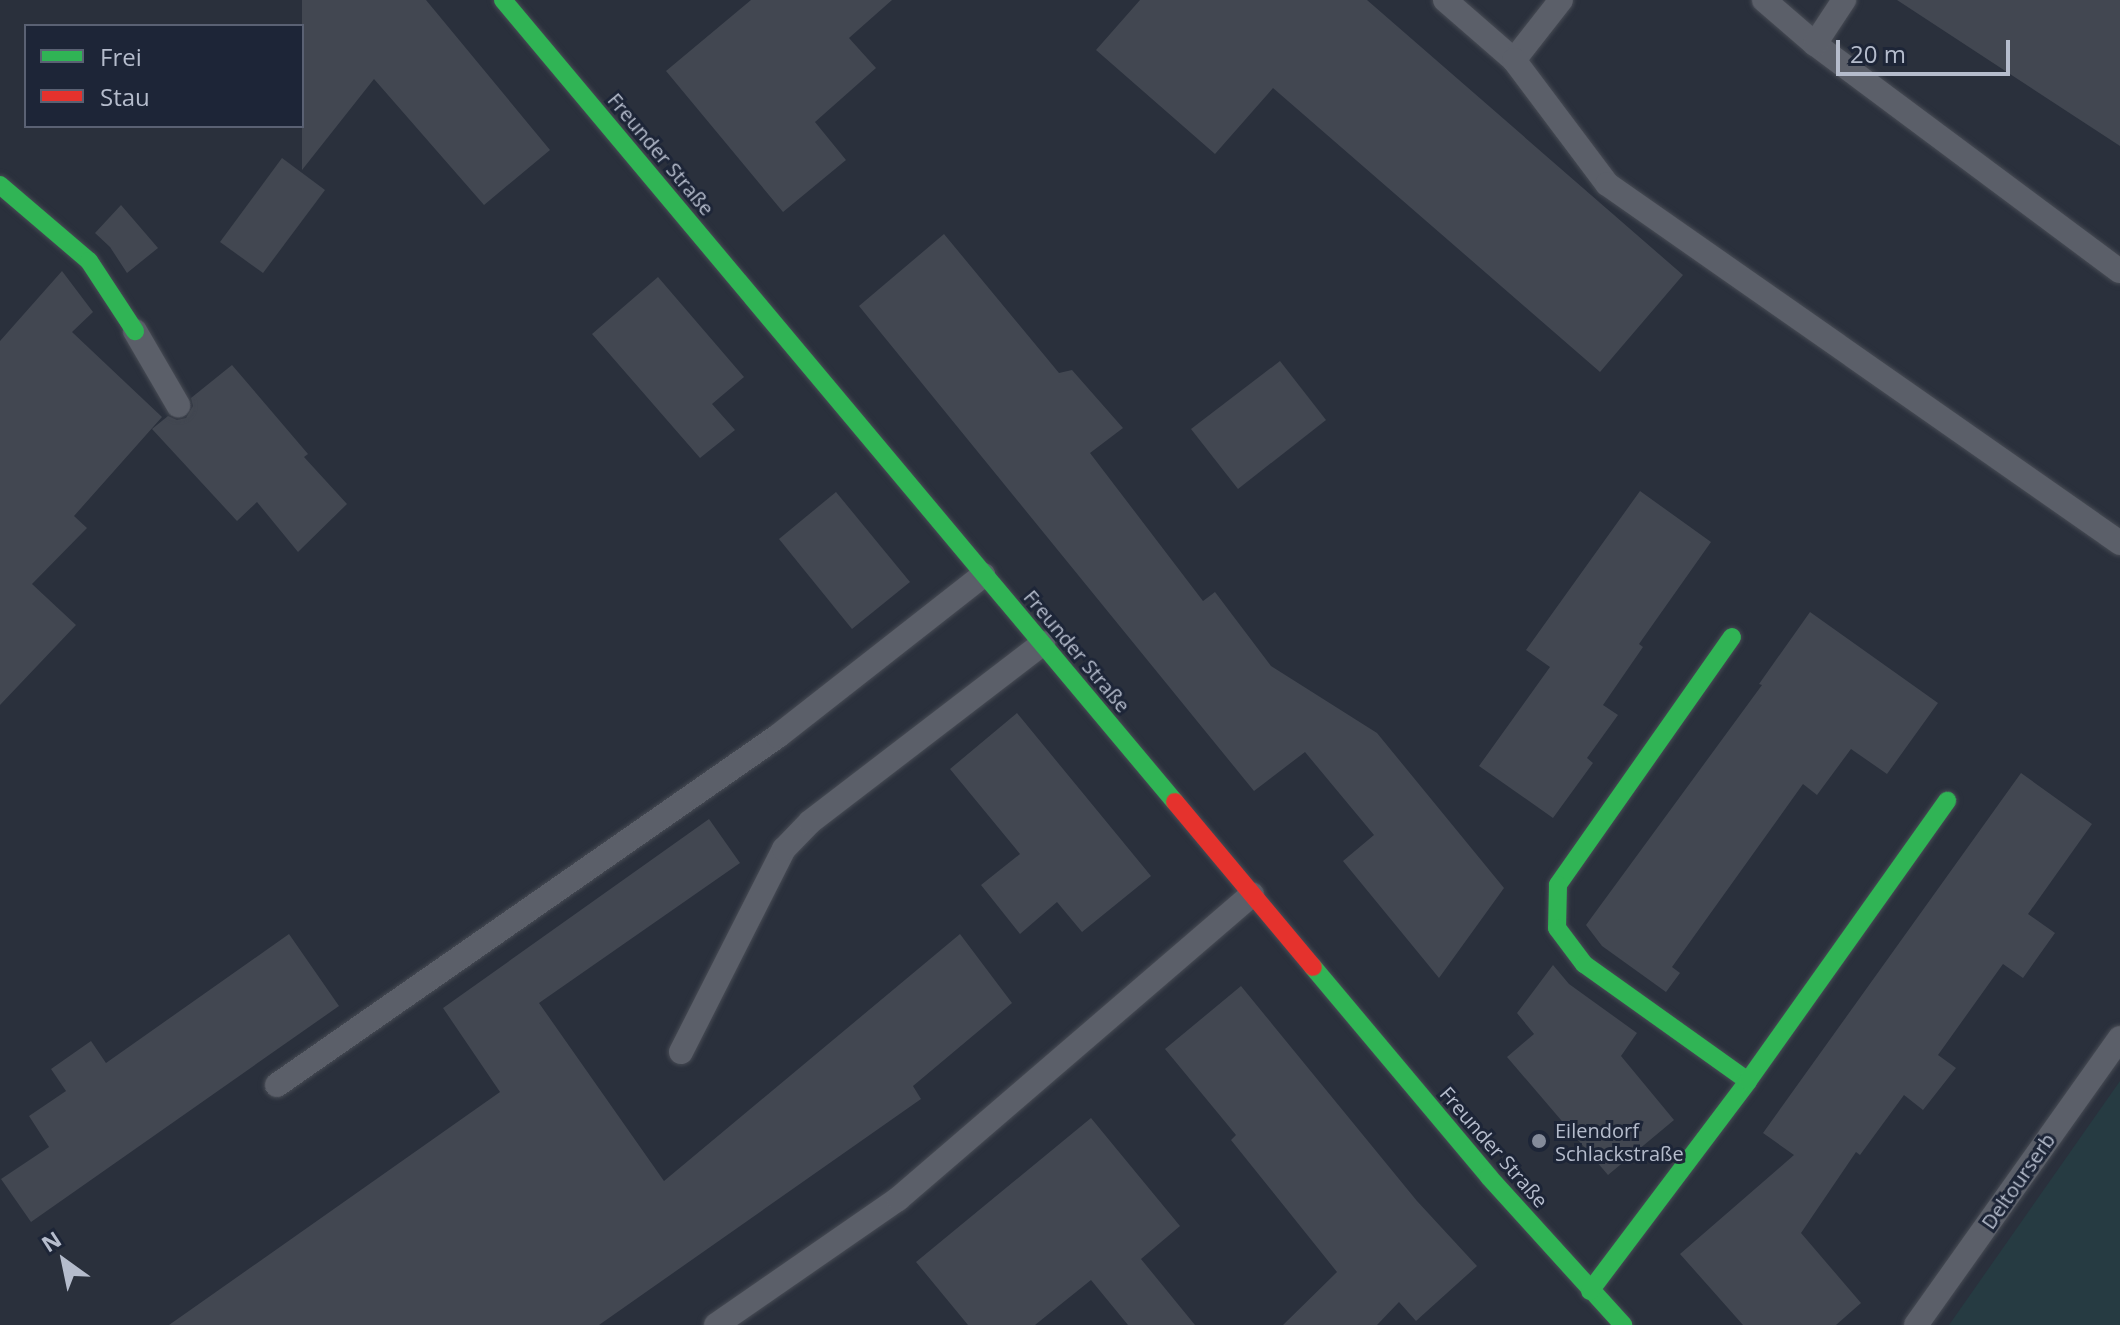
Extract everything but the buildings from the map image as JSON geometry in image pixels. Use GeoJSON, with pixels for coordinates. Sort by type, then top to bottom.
{"type":"FeatureCollection","features":[{"type":"Feature","properties":{"kind":"main road","name":"Freunder Straße"},"geometry":{"type":"LineString","coordinates":[[503,0],[1489,1177],[1623,1325]]}},
{"type":"Feature","properties":{"kind":"main road"},"geometry":{"type":"LineString","coordinates":[[0,185],[89,261],[135,331]]}},
{"type":"Feature","properties":{"kind":"main road"},"geometry":{"type":"LineString","coordinates":[[1732,637],[1558,885],[1557,928],[1584,964],[1748,1081]]}},
{"type":"Feature","properties":{"kind":"main road"},"geometry":{"type":"LineString","coordinates":[[1590,1291],[1748,1081],[1947,801]]}},
{"type":"Feature","properties":{"kind":"lane"},"geometry":{"type":"LineString","coordinates":[[1445,0],[1514,60],[1607,184],[2120,543]]}},
{"type":"Feature","properties":{"kind":"lane"},"geometry":{"type":"LineString","coordinates":[[1514,60],[1561,0]]}},
{"type":"Feature","properties":{"kind":"lane"},"geometry":{"type":"LineString","coordinates":[[1764,0],[1815,44],[2120,271]]}},
{"type":"Feature","properties":{"kind":"lane"},"geometry":{"type":"LineString","coordinates":[[1815,44],[1844,0]]}},
{"type":"Feature","properties":{"kind":"lane"},"geometry":{"type":"LineString","coordinates":[[135,331],[178,405]]}},
{"type":"Feature","properties":{"kind":"lane"},"geometry":{"type":"LineString","coordinates":[[277,1085],[778,736],[983,575]]}},
{"type":"Feature","properties":{"kind":"lane"},"geometry":{"type":"LineString","coordinates":[[681,1052],[784,849],[810,822],[1043,643]]}},
{"type":"Feature","properties":{"kind":"lane"},"geometry":{"type":"LineString","coordinates":[[716,1325],[898,1199],[1252,895]]}},
{"type":"Feature","properties":{"kind":"lane","name":"Deltourserb"},"geometry":{"type":"LineString","coordinates":[[1916,1325],[2120,1038]]}},
{"type":"Feature","properties":{"kind":"shaded area"},"geometry":{"type":"Polygon","coordinates":[[[2120,1081],[2120,1325],[1949,1325],[2120,1081]]]}},
{"type":"Feature","properties":{"kind":"traffic: fast"},"geometry":{"type":"LineString","coordinates":[[503,0],[1175,802]]}},
{"type":"Feature","properties":{"kind":"traffic: fast"},"geometry":{"type":"LineString","coordinates":[[0,185],[89,261],[135,331]]}},
{"type":"Feature","properties":{"kind":"traffic: fast"},"geometry":{"type":"LineString","coordinates":[[1732,637],[1558,885],[1557,928],[1584,964],[1748,1081]]}},
{"type":"Feature","properties":{"kind":"traffic: fast"},"geometry":{"type":"LineString","coordinates":[[1590,1291],[1748,1081],[1947,801]]}},
{"type":"Feature","properties":{"kind":"traffic: fast"},"geometry":{"type":"LineString","coordinates":[[1313,967],[1489,1177],[1623,1325]]}},
{"type":"Feature","properties":{"kind":"traffic: jam"},"geometry":{"type":"LineString","coordinates":[[1175,802],[1313,967]]}},
{"type":"Feature","properties":{"kind":"place","name":"Eilendorf Schlackstraße"},"geometry":{"type":"Point","coordinates":[1539,1141]}}]}
